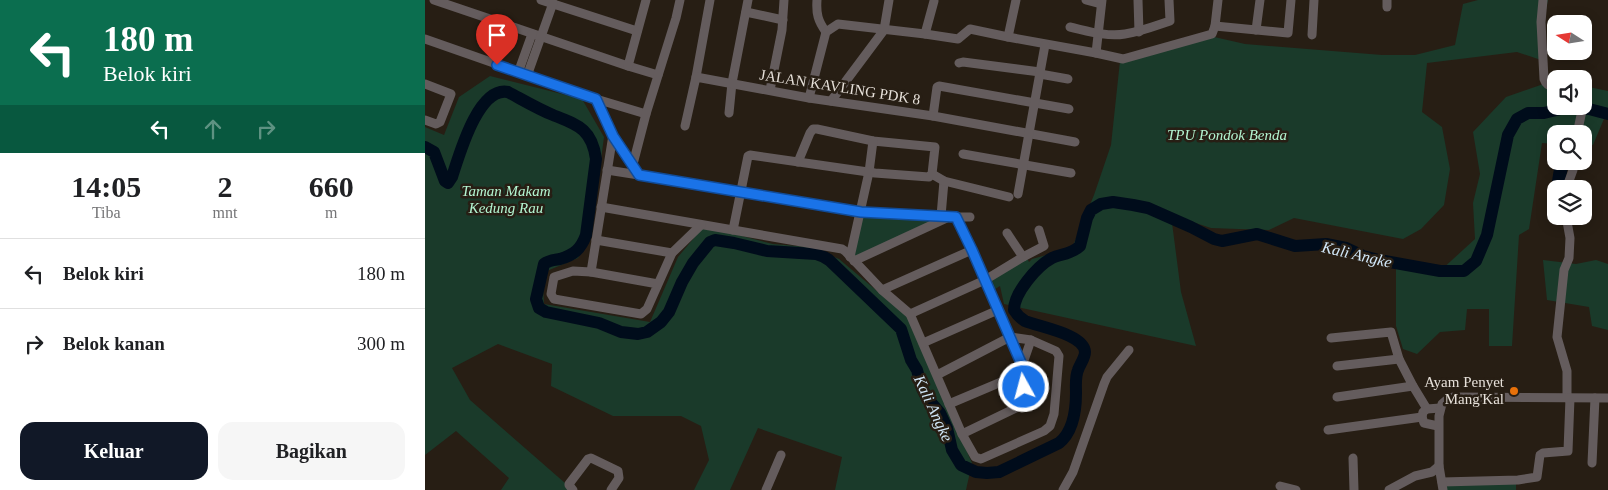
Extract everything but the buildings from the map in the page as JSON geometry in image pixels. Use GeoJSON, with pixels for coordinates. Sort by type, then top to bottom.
{"type":"FeatureCollection","features":[{"type":"Feature","properties":{"kind":"street"},"geometry":{"type":"LineString","coordinates":[[434,0],[658,75]]}},
{"type":"Feature","properties":{"kind":"street"},"geometry":{"type":"LineString","coordinates":[[541,0],[637,31]]}},
{"type":"Feature","properties":{"kind":"street"},"geometry":{"type":"LineString","coordinates":[[628,66],[646,0]]}},
{"type":"Feature","properties":{"kind":"street"},"geometry":{"type":"LineString","coordinates":[[633,164],[680,0]]}},
{"type":"Feature","properties":{"kind":"street"},"geometry":{"type":"LineString","coordinates":[[685,126],[710,0]]}},
{"type":"Feature","properties":{"kind":"street"},"geometry":{"type":"LineString","coordinates":[[729,113],[732,83],[748,0]]}},
{"type":"Feature","properties":{"kind":"street"},"geometry":{"type":"LineString","coordinates":[[770,90],[783,20],[784,0]]}},
{"type":"Feature","properties":{"kind":"street"},"geometry":{"type":"LineString","coordinates":[[817,0],[818,20],[827,32]]}},
{"type":"Feature","properties":{"kind":"street"},"geometry":{"type":"LineString","coordinates":[[831,101],[884,30],[889,0]]}},
{"type":"Feature","properties":{"kind":"street"},"geometry":{"type":"LineString","coordinates":[[1008,37],[1016,0]]}},
{"type":"Feature","properties":{"kind":"street"},"geometry":{"type":"LineString","coordinates":[[1086,0],[1102,2],[1095,53]]}},
{"type":"Feature","properties":{"kind":"street"},"geometry":{"type":"LineString","coordinates":[[1138,0],[1139,32]]}},
{"type":"Feature","properties":{"kind":"street"},"geometry":{"type":"LineString","coordinates":[[1070,27],[1097,33],[1123,35],[1139,32],[1170,21],[1169,0]]}},
{"type":"Feature","properties":{"kind":"street"},"geometry":{"type":"LineString","coordinates":[[1214,29],[1218,0]]}},
{"type":"Feature","properties":{"kind":"street"},"geometry":{"type":"LineString","coordinates":[[1256,30],[1260,0]]}},
{"type":"Feature","properties":{"kind":"street"},"geometry":{"type":"LineString","coordinates":[[809,98],[827,32],[833,26],[841,24],[958,39],[970,28],[1123,59],[1214,29],[1288,33],[1291,0]]}},
{"type":"Feature","properties":{"kind":"street"},"geometry":{"type":"LineString","coordinates":[[1312,35],[1314,0]]}},
{"type":"Feature","properties":{"kind":"street"},"geometry":{"type":"LineString","coordinates":[[1543,0],[1541,22],[1544,79],[1547,85]]}},
{"type":"Feature","properties":{"kind":"street"},"geometry":{"type":"LineString","coordinates":[[925,34],[934,1]]}},
{"type":"Feature","properties":{"kind":"street"},"geometry":{"type":"LineString","coordinates":[[522,74],[536,35],[553,3]]}},
{"type":"Feature","properties":{"kind":"street"},"geometry":{"type":"LineString","coordinates":[[746,12],[783,20]]}},
{"type":"Feature","properties":{"kind":"street"},"geometry":{"type":"LineString","coordinates":[[425,39],[522,74],[646,114]]}},
{"type":"Feature","properties":{"kind":"street"},"geometry":{"type":"LineString","coordinates":[[932,174],[945,181],[1013,195],[1023,164],[1045,44]]}},
{"type":"Feature","properties":{"kind":"street"},"geometry":{"type":"LineString","coordinates":[[959,63],[1040,73],[1068,79]]}},
{"type":"Feature","properties":{"kind":"street","name":"JALAN KAVLING PDK 8"},"geometry":{"type":"LineString","coordinates":[[696,77],[809,98],[933,116],[1075,142]]}},
{"type":"Feature","properties":{"kind":"street"},"geometry":{"type":"LineString","coordinates":[[425,84],[451,94],[440,122],[436,124],[425,120]]}},
{"type":"Feature","properties":{"kind":"street"},"geometry":{"type":"LineString","coordinates":[[933,116],[937,87],[939,86],[1069,109]]}},
{"type":"Feature","properties":{"kind":"street"},"geometry":{"type":"LineString","coordinates":[[596,99],[613,136],[639,175]]}},
{"type":"Feature","properties":{"kind":"street"},"geometry":{"type":"LineString","coordinates":[[798,162],[813,129],[873,140],[935,147],[932,174]]}},
{"type":"Feature","properties":{"kind":"street"},"geometry":{"type":"LineString","coordinates":[[591,272],[613,136]]}},
{"type":"Feature","properties":{"kind":"street"},"geometry":{"type":"LineString","coordinates":[[852,259],[869,172],[873,140]]}},
{"type":"Feature","properties":{"kind":"street"},"geometry":{"type":"LineString","coordinates":[[963,154],[1071,173]]}},
{"type":"Feature","properties":{"kind":"street"},"geometry":{"type":"LineString","coordinates":[[733,230],[749,155],[869,172],[929,177],[932,174]]}},
{"type":"Feature","properties":{"kind":"street"},"geometry":{"type":"LineString","coordinates":[[607,170],[861,212],[970,217]]}},
{"type":"Feature","properties":{"kind":"street"},"geometry":{"type":"LineString","coordinates":[[945,181],[949,217],[972,250],[1024,369]]}},
{"type":"Feature","properties":{"kind":"street"},"geometry":{"type":"LineString","coordinates":[[601,207],[842,249],[882,290],[910,314],[949,404],[973,455],[981,459],[1044,431],[1050,426],[1054,414],[1059,356],[1056,351],[1031,340],[1011,337],[937,375]]}},
{"type":"Feature","properties":{"kind":"street"},"geometry":{"type":"LineString","coordinates":[[852,259],[949,217]]}},
{"type":"Feature","properties":{"kind":"street"},"geometry":{"type":"LineString","coordinates":[[658,284],[591,272],[573,271],[554,277],[551,294],[554,299],[641,314],[647,309],[672,253],[701,225]]}},
{"type":"Feature","properties":{"kind":"street"},"geometry":{"type":"LineString","coordinates":[[1568,225],[1570,238],[1569,258],[1564,270],[1557,337],[1567,372],[1569,398],[1568,451],[1543,453],[1540,455],[1537,477],[1442,486],[1439,466],[1438,426],[1440,408],[1445,401],[1454,397],[1569,398],[1608,398]]}},
{"type":"Feature","properties":{"kind":"street"},"geometry":{"type":"LineString","coordinates":[[910,314],[985,280],[1044,246],[1039,230]]}},
{"type":"Feature","properties":{"kind":"street"},"geometry":{"type":"LineString","coordinates":[[1007,233],[1023,257]]}},
{"type":"Feature","properties":{"kind":"street"},"geometry":{"type":"LineString","coordinates":[[596,240],[672,253]]}},
{"type":"Feature","properties":{"kind":"street"},"geometry":{"type":"LineString","coordinates":[[882,290],[972,250]]}},
{"type":"Feature","properties":{"kind":"street"},"geometry":{"type":"LineString","coordinates":[[923,343],[998,310]]}},
{"type":"Feature","properties":{"kind":"street"},"geometry":{"type":"LineString","coordinates":[[1331,338],[1389,332],[1399,359],[1424,413],[1424,422],[1438,426]]}},
{"type":"Feature","properties":{"kind":"street"},"geometry":{"type":"LineString","coordinates":[[963,434],[1022,405],[1024,369],[1031,340]]}},
{"type":"Feature","properties":{"kind":"street"},"geometry":{"type":"LineString","coordinates":[[1063,490],[1073,472],[1107,377],[1129,350]]}},
{"type":"Feature","properties":{"kind":"street"},"geometry":{"type":"LineString","coordinates":[[1337,366],[1399,359]]}},
{"type":"Feature","properties":{"kind":"street"},"geometry":{"type":"LineString","coordinates":[[949,404],[1024,369]]}},
{"type":"Feature","properties":{"kind":"street"},"geometry":{"type":"LineString","coordinates":[[1337,397],[1413,386]]}},
{"type":"Feature","properties":{"kind":"street"},"geometry":{"type":"LineString","coordinates":[[1592,464],[1595,398]]}},
{"type":"Feature","properties":{"kind":"street"},"geometry":{"type":"LineString","coordinates":[[1329,430],[1424,413],[1440,408]]}},
{"type":"Feature","properties":{"kind":"street"},"geometry":{"type":"LineString","coordinates":[[766,490],[781,455]]}},
{"type":"Feature","properties":{"kind":"street"},"geometry":{"type":"LineString","coordinates":[[573,490],[569,484],[588,459],[591,458],[618,471],[619,478],[611,490]]}},
{"type":"Feature","properties":{"kind":"street"},"geometry":{"type":"LineString","coordinates":[[1353,458],[1354,490]]}},
{"type":"Feature","properties":{"kind":"street"},"geometry":{"type":"LineString","coordinates":[[1389,490],[1415,476],[1433,472],[1439,466]]}},
{"type":"Feature","properties":{"kind":"street"},"geometry":{"type":"LineString","coordinates":[[1280,486],[1296,490]]}},
{"type":"Feature","properties":{"kind":"green space","name":"TPU Pondok Benda"},"geometry":{"type":"Polygon","coordinates":[[[1478,0],[1548,0],[1543,24],[1544,61],[1517,52],[1427,63],[1422,112],[1442,127],[1450,169],[1444,205],[1421,229],[1403,239],[1294,218],[1269,230],[1211,228],[1171,215],[1181,292],[1196,346],[1004,304],[1000,286],[990,292],[987,279],[1027,258],[1029,262],[1032,259],[1072,248],[1094,195],[1111,145],[1120,61],[1210,36],[1245,44],[1382,55],[1415,55],[1455,45],[1463,4],[1478,0]]]}},
{"type":"Feature","properties":{"kind":"green space","name":"Taman Makam Kedung Rau"},"geometry":{"type":"Polygon","coordinates":[[[490,76],[582,99],[604,137],[591,234],[578,258],[542,273],[544,304],[650,322],[678,257],[704,226],[773,244],[809,247],[839,259],[908,317],[972,463],[966,490],[835,490],[842,457],[758,428],[730,490],[694,490],[709,460],[701,426],[681,416],[613,416],[551,386],[552,364],[498,344],[452,368],[470,400],[573,490],[501,490],[509,478],[456,431],[425,455],[425,127],[444,135],[459,97],[490,76]]]}},
{"type":"Feature","properties":{"kind":"green space"},"geometry":{"type":"Polygon","coordinates":[[[1547,83],[1547,115],[1592,115],[1592,88],[1608,91],[1608,115],[1606,114],[1593,145],[1592,125],[1547,125],[1547,143],[1542,143],[1529,229],[1519,235],[1512,346],[1489,346],[1489,309],[1467,309],[1465,330],[1440,332],[1417,354],[1403,349],[1396,326],[1396,266],[1440,271],[1475,239],[1473,203],[1480,174],[1473,132],[1506,97],[1547,83]]]}},
{"type":"Feature","properties":{"kind":"green space"},"geometry":{"type":"Polygon","coordinates":[[[861,212],[944,219],[854,261],[861,212]]]}},
{"type":"Feature","properties":{"kind":"green space"},"geometry":{"type":"Polygon","coordinates":[[[1543,260],[1576,264],[1596,260],[1608,264],[1608,330],[1592,326],[1589,307],[1547,300],[1543,260]]]}},
{"type":"Feature","properties":{"kind":"green space"},"geometry":{"type":"Polygon","coordinates":[[[1516,483],[1516,490],[1446,490],[1446,485],[1516,483]]]}},
{"type":"Feature","properties":{"kind":"water"},"geometry":{"type":"Polygon","coordinates":[[[1554,170],[1567,170],[1566,180],[1552,180],[1554,170]]]}},
{"type":"Feature","properties":{"kind":"waterway","name":"Kali Angke"},"geometry":{"type":"LineString","coordinates":[[425,147],[434,152],[445,181],[448,183],[452,177],[471,124],[479,111],[497,93],[508,92],[542,110],[577,125],[587,135],[591,141],[596,159],[586,235],[582,244],[573,253],[544,264],[536,299],[539,308],[546,312],[599,323],[621,332],[638,334],[647,332],[661,322],[669,312],[682,282],[693,263],[710,242],[715,240],[767,251],[816,254],[824,257],[901,329],[922,388],[927,398],[940,413],[947,428],[952,450],[961,465],[976,472],[987,473],[999,472],[1059,443],[1071,427],[1075,406],[1076,376],[1085,354],[1083,346],[1077,340],[1060,332],[1025,321],[1014,310],[1022,288],[1033,273],[1052,258],[1070,252],[1080,246],[1087,218],[1091,210],[1101,204],[1113,202],[1148,208],[1222,241],[1257,234],[1295,246],[1326,244],[1346,248],[1363,256],[1379,260],[1440,271],[1464,271],[1476,261],[1487,235],[1508,135],[1517,119],[1528,113],[1544,113],[1569,107],[1589,109],[1608,114]]}},
{"type":"Feature","properties":{"kind":"place","name":"Ayam Penyet Mang'Kal"},"geometry":{"type":"Point","coordinates":[1514,391]}},
{"type":"Feature","properties":{"kind":"route"},"geometry":{"type":"LineString","coordinates":[[497,65],[596,99],[613,136],[639,175],[861,212],[956,217],[1025,372],[1024,387]]}}]}
